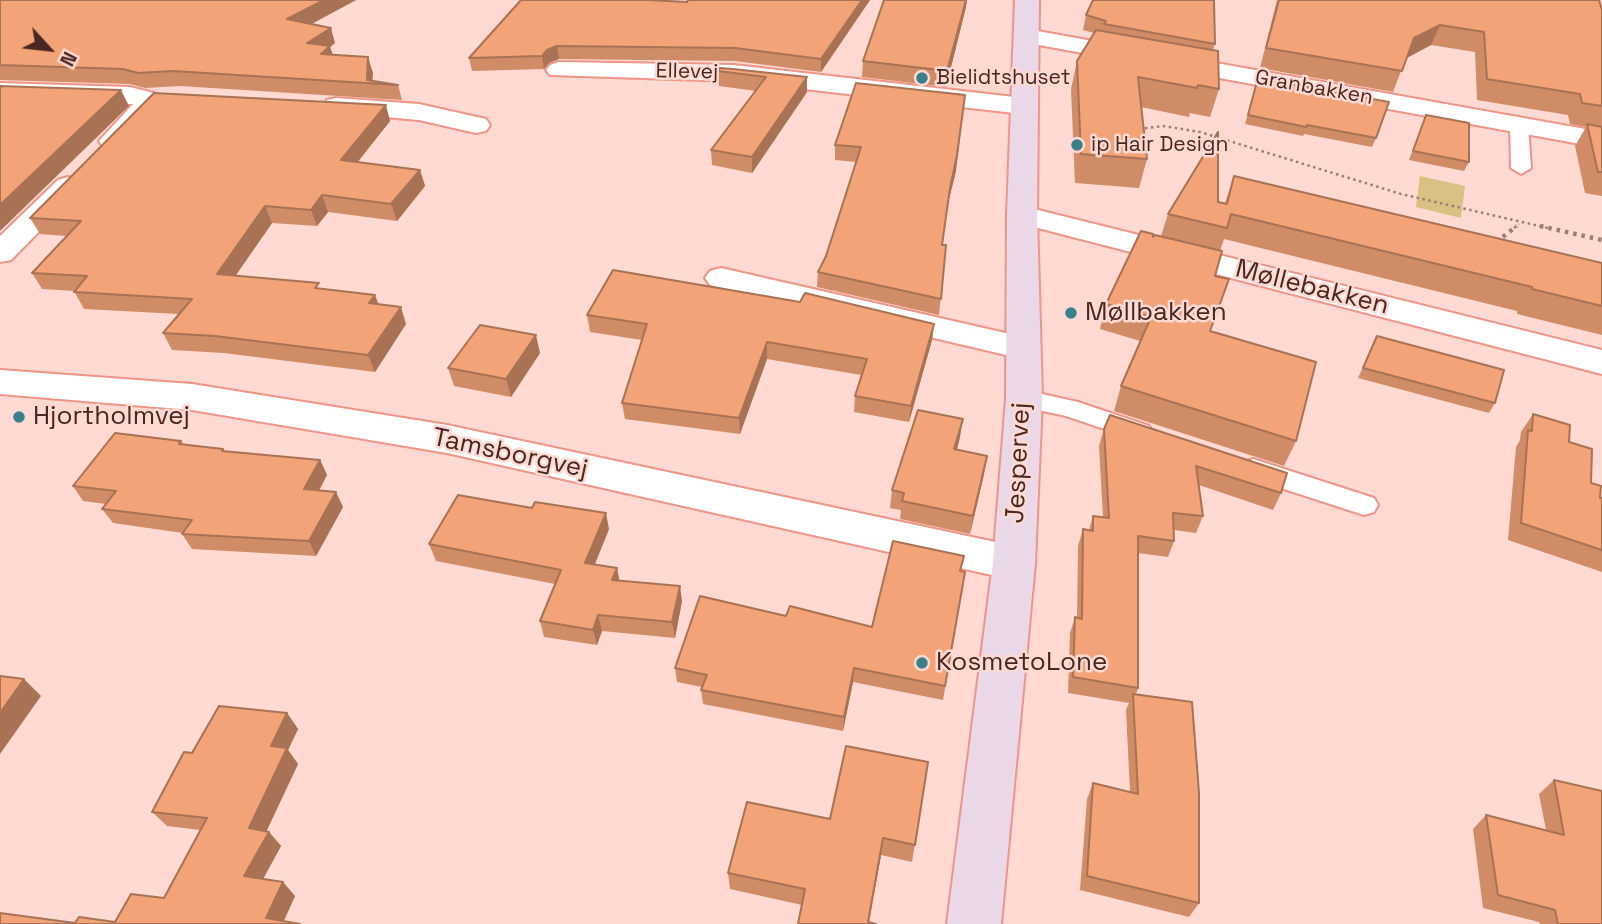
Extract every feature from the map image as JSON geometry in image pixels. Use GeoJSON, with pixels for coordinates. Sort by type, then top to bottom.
{"type":"FeatureCollection","features":[{"type":"Feature","properties":{"kind":"street","name":"Jespervej"},"geometry":{"type":"LineString","coordinates":[[974,924],[1014,563],[1024,399],[1022,215],[1027,18]]}},
{"type":"Feature","properties":{"kind":"street","name":"Granbakken"},"geometry":{"type":"LineString","coordinates":[[1027,18],[1519,125],[1602,140]]}},
{"type":"Feature","properties":{"kind":"street","name":"Ellevej"},"geometry":{"type":"LineString","coordinates":[[559,71],[734,73],[1023,106]]}},
{"type":"Feature","properties":{"kind":"street"},"geometry":{"type":"LineString","coordinates":[[0,91],[130,95],[156,99],[0,253]]}},
{"type":"Feature","properties":{"kind":"street"},"geometry":{"type":"LineString","coordinates":[[312,104],[419,112],[476,125]]}},
{"type":"Feature","properties":{"kind":"street","name":"Møllebakken"},"geometry":{"type":"LineString","coordinates":[[1022,215],[1602,362]]}},
{"type":"Feature","properties":{"kind":"street"},"geometry":{"type":"LineString","coordinates":[[721,278],[1023,348]]}},
{"type":"Feature","properties":{"kind":"street","name":"Tamsborgvej"},"geometry":{"type":"LineString","coordinates":[[0,382],[192,397],[447,439],[1014,563]]}},
{"type":"Feature","properties":{"kind":"lane"},"geometry":{"type":"LineString","coordinates":[[1519,125],[1521,169]]}},
{"type":"Feature","properties":{"kind":"lane"},"geometry":{"type":"LineString","coordinates":[[1024,399],[1069,408],[1158,438]]}},
{"type":"Feature","properties":{"kind":"lane"},"geometry":{"type":"LineString","coordinates":[[1236,463],[1364,505]]}},
{"type":"Feature","properties":{"kind":"path"},"geometry":{"type":"LineString","coordinates":[[1133,129],[1163,126],[1200,132],[1401,194],[1602,240]]}},
{"type":"Feature","properties":{"kind":"path"},"geometry":{"type":"LineString","coordinates":[[1491,245],[1520,223]]}},
{"type":"Feature","properties":{"kind":"shaded area"},"geometry":{"type":"Polygon","coordinates":[[[1420,176],[1465,186],[1461,218],[1416,207],[1420,176]]]}},
{"type":"Feature","properties":{"kind":"building"},"geometry":{"type":"Polygon","coordinates":[[[0,0],[324,0],[287,19],[331,28],[307,43],[330,46],[321,54],[368,57],[367,80],[398,85],[173,71],[138,73],[123,69],[0,65],[0,0]]]}},
{"type":"Feature","properties":{"kind":"building"},"geometry":{"type":"Polygon","coordinates":[[[521,0],[862,0],[821,59],[735,48],[557,46],[547,50],[542,56],[469,58],[521,0]]]}},
{"type":"Feature","properties":{"kind":"building"},"geometry":{"type":"Polygon","coordinates":[[[884,0],[966,0],[947,71],[863,61],[884,0]]]}},
{"type":"Feature","properties":{"kind":"building"},"geometry":{"type":"Polygon","coordinates":[[[1093,0],[1214,0],[1215,44],[1104,24],[1106,21],[1086,15],[1093,0]]]}},
{"type":"Feature","properties":{"kind":"building"},"geometry":{"type":"Polygon","coordinates":[[[1279,0],[1599,0],[1602,10],[1602,106],[1582,103],[1580,94],[1487,79],[1484,32],[1440,25],[1414,38],[1402,71],[1266,48],[1279,0]]]}},
{"type":"Feature","properties":{"kind":"building"},"geometry":{"type":"Polygon","coordinates":[[[1096,30],[1218,51],[1219,89],[1198,85],[1197,88],[1138,77],[1147,159],[1081,154],[1077,61],[1096,30]]]}},
{"type":"Feature","properties":{"kind":"building"},"geometry":{"type":"Polygon","coordinates":[[[720,68],[807,77],[752,157],[711,150],[766,77],[718,71],[720,68]]]}},
{"type":"Feature","properties":{"kind":"building"},"geometry":{"type":"Polygon","coordinates":[[[1258,78],[1389,102],[1376,138],[1307,125],[1306,127],[1248,115],[1258,78]]]}},
{"type":"Feature","properties":{"kind":"building"},"geometry":{"type":"Polygon","coordinates":[[[856,83],[965,95],[942,245],[946,245],[941,299],[818,272],[826,256],[861,147],[835,145],[856,83]]]}},
{"type":"Feature","properties":{"kind":"building"},"geometry":{"type":"Polygon","coordinates":[[[0,86],[121,90],[0,205],[0,86]]]}},
{"type":"Feature","properties":{"kind":"building"},"geometry":{"type":"Polygon","coordinates":[[[154,93],[386,105],[341,160],[420,170],[391,204],[322,195],[311,210],[265,206],[217,274],[319,283],[315,288],[375,295],[369,303],[401,307],[368,355],[215,336],[163,333],[192,299],[74,292],[87,276],[32,273],[81,221],[30,218],[154,93]]]}},
{"type":"Feature","properties":{"kind":"building"},"geometry":{"type":"Polygon","coordinates":[[[1426,115],[1469,123],[1469,162],[1413,151],[1426,115]]]}},
{"type":"Feature","properties":{"kind":"building"},"geometry":{"type":"Polygon","coordinates":[[[1587,124],[1602,127],[1602,172],[1598,172],[1587,124]]]}},
{"type":"Feature","properties":{"kind":"building"},"geometry":{"type":"Polygon","coordinates":[[[1218,132],[1218,202],[1227,204],[1234,176],[1602,263],[1602,306],[1231,214],[1227,228],[1168,214],[1218,132]]]}},
{"type":"Feature","properties":{"kind":"building"},"geometry":{"type":"Polygon","coordinates":[[[1141,231],[1153,234],[1153,237],[1155,235],[1222,251],[1215,276],[1229,279],[1210,331],[1316,362],[1296,441],[1121,386],[1151,317],[1106,304],[1141,231]]]}},
{"type":"Feature","properties":{"kind":"building"},"geometry":{"type":"Polygon","coordinates":[[[613,270],[800,302],[805,293],[934,324],[911,406],[855,396],[867,359],[767,342],[739,418],[622,403],[647,324],[587,315],[613,270]]]}},
{"type":"Feature","properties":{"kind":"building"},"geometry":{"type":"Polygon","coordinates":[[[480,325],[536,335],[506,379],[448,368],[480,325]]]}},
{"type":"Feature","properties":{"kind":"building"},"geometry":{"type":"Polygon","coordinates":[[[1377,336],[1504,370],[1495,403],[1363,368],[1377,336]]]}},
{"type":"Feature","properties":{"kind":"building"},"geometry":{"type":"Polygon","coordinates":[[[918,410],[963,419],[954,449],[987,456],[973,516],[902,501],[904,493],[892,490],[918,410]]]}},
{"type":"Feature","properties":{"kind":"building"},"geometry":{"type":"Polygon","coordinates":[[[1533,414],[1570,425],[1569,442],[1592,449],[1591,483],[1601,486],[1602,550],[1521,523],[1528,430],[1532,431],[1533,414]]]}},
{"type":"Feature","properties":{"kind":"building"},"geometry":{"type":"Polygon","coordinates":[[[1110,415],[1287,473],[1281,493],[1196,466],[1203,516],[1173,513],[1174,541],[1138,536],[1138,688],[1073,677],[1075,617],[1082,619],[1083,529],[1093,531],[1093,516],[1109,518],[1104,429],[1110,415]]]}},
{"type":"Feature","properties":{"kind":"building"},"geometry":{"type":"Polygon","coordinates":[[[115,433],[181,441],[179,444],[223,449],[222,451],[320,460],[304,489],[336,492],[309,541],[182,534],[192,520],[102,509],[116,491],[73,486],[115,433]]]}},
{"type":"Feature","properties":{"kind":"building"},"geometry":{"type":"Polygon","coordinates":[[[458,495],[532,508],[535,502],[606,513],[585,563],[617,568],[612,580],[680,586],[672,622],[598,615],[593,630],[540,621],[561,570],[429,544],[458,495]]]}},
{"type":"Feature","properties":{"kind":"building"},"geometry":{"type":"Polygon","coordinates":[[[893,541],[964,556],[960,571],[965,572],[945,686],[854,668],[844,717],[701,690],[707,675],[675,668],[700,596],[786,616],[790,606],[872,627],[893,541]]]}},
{"type":"Feature","properties":{"kind":"building"},"geometry":{"type":"Polygon","coordinates":[[[0,676],[24,679],[0,713],[0,676]]]}},
{"type":"Feature","properties":{"kind":"building"},"geometry":{"type":"Polygon","coordinates":[[[1133,694],[1192,702],[1199,793],[1199,903],[1087,876],[1093,783],[1138,794],[1133,694]]]}},
{"type":"Feature","properties":{"kind":"building"},"geometry":{"type":"Polygon","coordinates":[[[219,706],[287,713],[271,746],[287,748],[249,828],[269,832],[244,876],[283,882],[266,918],[300,924],[0,924],[0,913],[75,923],[79,917],[115,922],[131,894],[164,898],[207,818],[152,812],[184,752],[192,753],[219,706]]]}},
{"type":"Feature","properties":{"kind":"building"},"geometry":{"type":"Polygon","coordinates":[[[846,746],[928,762],[915,845],[883,838],[868,922],[876,924],[798,924],[805,889],[728,873],[747,802],[830,819],[846,746]]]}},
{"type":"Feature","properties":{"kind":"building"},"geometry":{"type":"Polygon","coordinates":[[[1554,780],[1602,791],[1602,924],[1558,924],[1555,910],[1498,895],[1486,815],[1564,835],[1554,780]]]}},
{"type":"Feature","properties":{"kind":"place","name":"Bielidtshuset"},"geometry":{"type":"Point","coordinates":[922,78]}},
{"type":"Feature","properties":{"kind":"place","name":"ip Hair Design"},"geometry":{"type":"Point","coordinates":[1077,145]}},
{"type":"Feature","properties":{"kind":"place","name":"Møllbakken"},"geometry":{"type":"Point","coordinates":[1071,313]}},
{"type":"Feature","properties":{"kind":"place","name":"Hjortholmvej"},"geometry":{"type":"Point","coordinates":[19,417]}},
{"type":"Feature","properties":{"kind":"place","name":"KosmetoLone"},"geometry":{"type":"Point","coordinates":[922,663]}}]}
